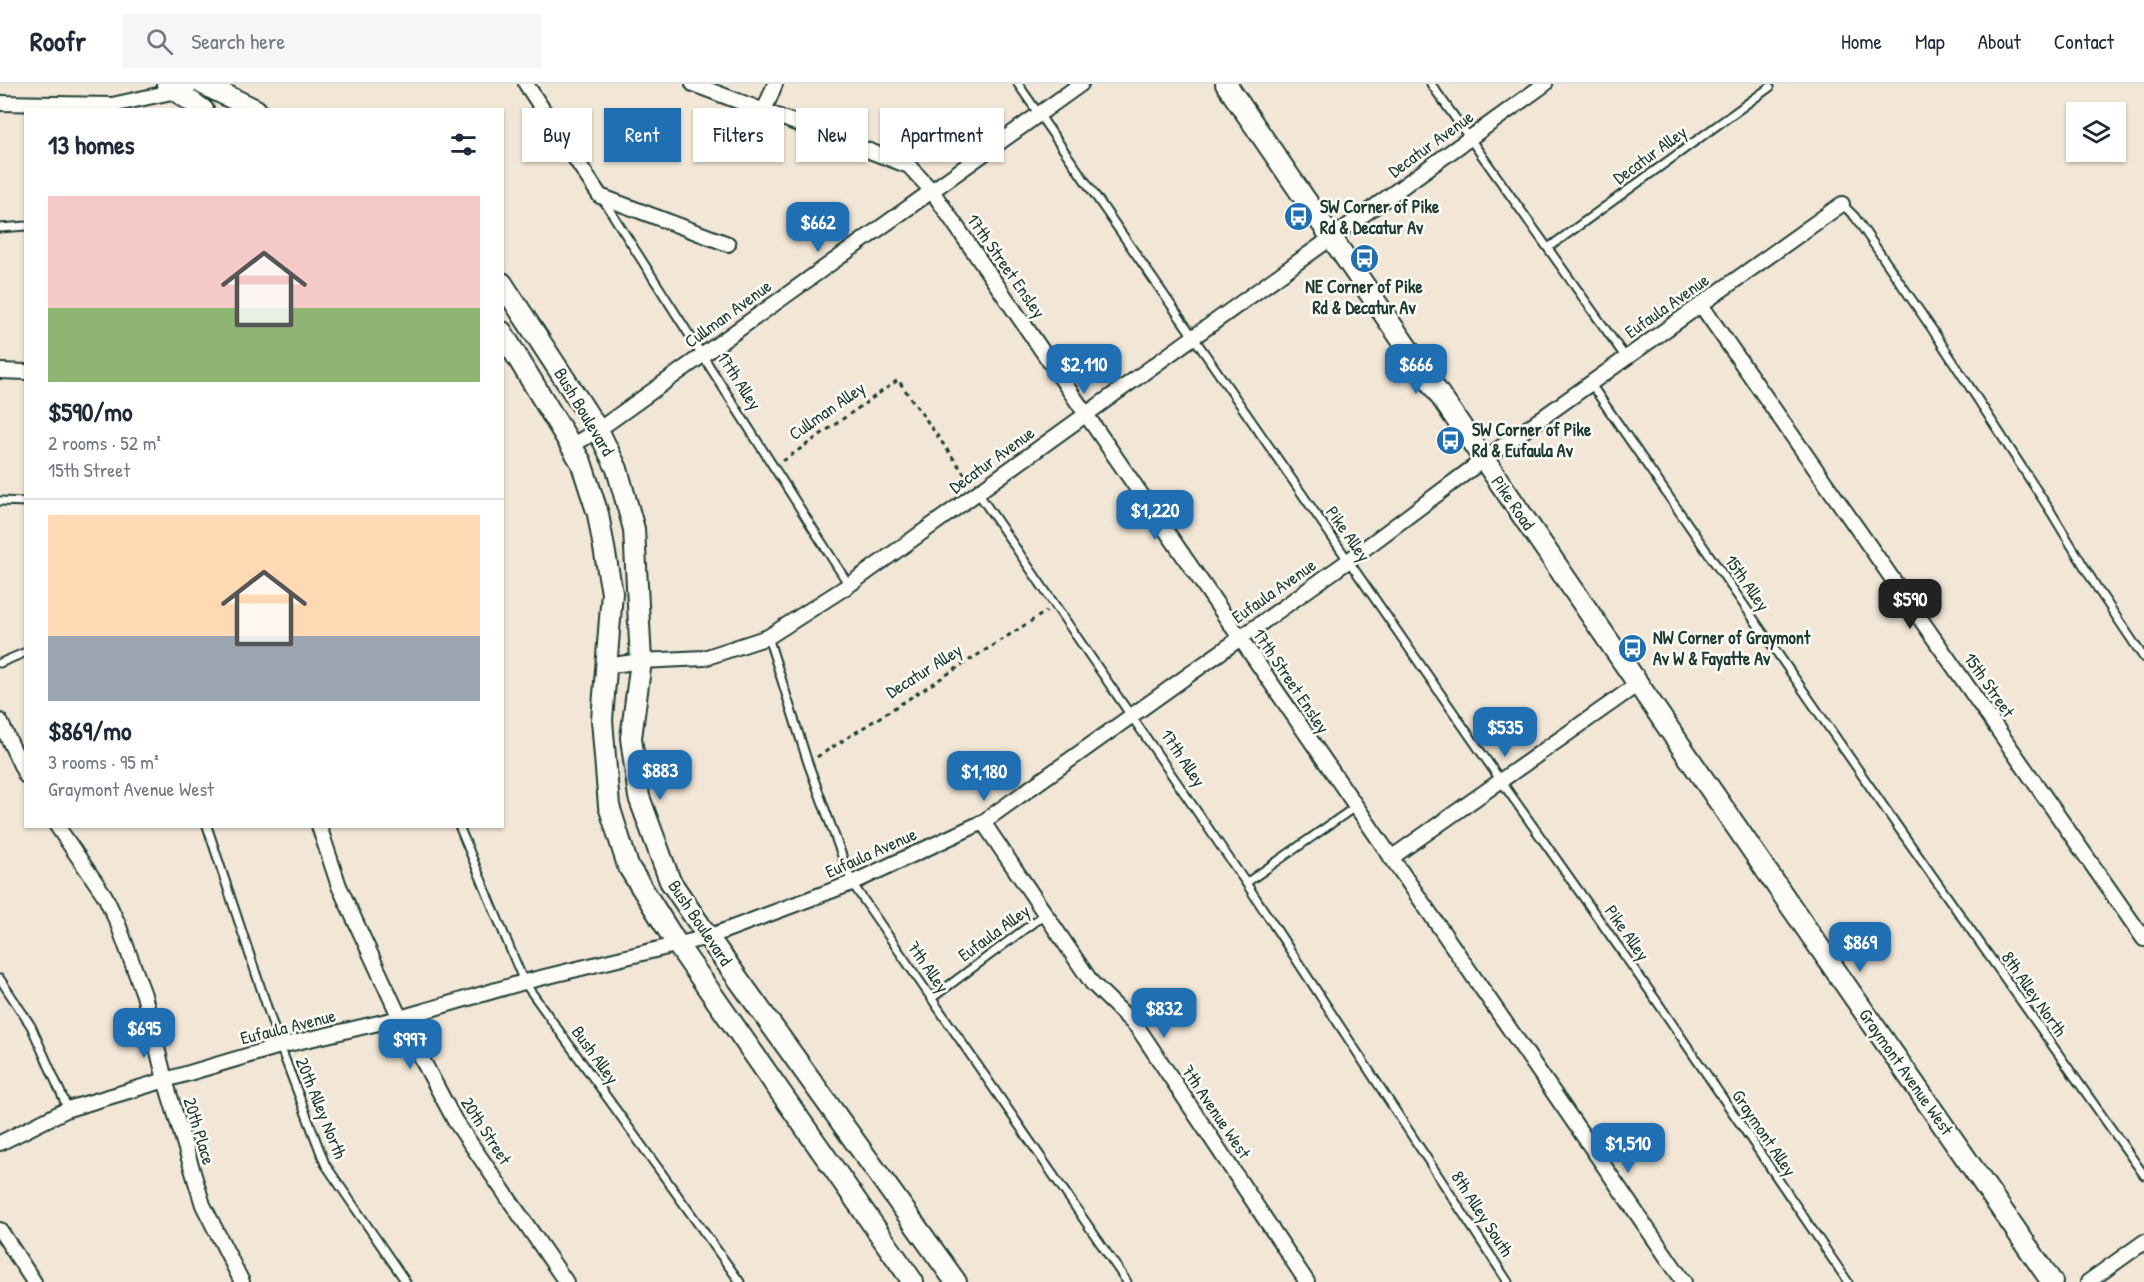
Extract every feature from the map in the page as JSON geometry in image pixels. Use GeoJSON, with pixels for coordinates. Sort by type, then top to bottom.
{"type":"FeatureCollection","features":[{"type":"Feature","properties":{"kind":"main road"},"geometry":{"type":"LineString","coordinates":[[204,84],[252,108]]}},
{"type":"Feature","properties":{"kind":"main road","name":"Pike Road"},"geometry":{"type":"LineString","coordinates":[[1226,84],[1638,684]]}},
{"type":"Feature","properties":{"kind":"main road"},"geometry":{"type":"LineString","coordinates":[[179,86],[200,108]]}},
{"type":"Feature","properties":{"kind":"main road","name":"Bush Boulevard"},"geometry":{"type":"LineString","coordinates":[[504,286],[598,430],[617,469],[634,529],[641,661],[631,738],[639,797],[670,880],[708,938],[956,1282]]}},
{"type":"Feature","properties":{"kind":"main road","name":"Bush Boulevard"},"geometry":{"type":"LineString","coordinates":[[504,335],[581,462],[598,514],[612,593],[602,720],[609,806],[628,866],[677,944],[913,1282]]}},
{"type":"Feature","properties":{"kind":"main road","name":"Graymont Avenue West"},"geometry":{"type":"LineString","coordinates":[[1638,684],[2052,1282]]}},
{"type":"Feature","properties":{"kind":"street","name":"17th Alley"},"geometry":{"type":"LineString","coordinates":[[526,84],[600,196]]}},
{"type":"Feature","properties":{"kind":"street","name":"17th Street Ensley"},"geometry":{"type":"LineString","coordinates":[[693,84],[756,108]]}},
{"type":"Feature","properties":{"kind":"street"},"geometry":{"type":"LineString","coordinates":[[765,108],[775,84]]}},
{"type":"Feature","properties":{"kind":"street","name":"Cullman Avenue"},"geometry":{"type":"LineString","coordinates":[[571,446],[598,430],[1081,84]]}},
{"type":"Feature","properties":{"kind":"street","name":"Decatur Avenue"},"geometry":{"type":"LineString","coordinates":[[606,666],[641,661],[705,658],[768,637],[849,585],[1545,84]]}},
{"type":"Feature","properties":{"kind":"street"},"geometry":{"type":"LineString","coordinates":[[0,103],[112,105],[179,86]]}},
{"type":"Feature","properties":{"kind":"street","name":"17th Street Ensley"},"geometry":{"type":"LineString","coordinates":[[784,119],[909,166],[932,191],[1684,1282]]}},
{"type":"Feature","properties":{"kind":"street"},"geometry":{"type":"LineString","coordinates":[[600,196],[728,244]]}},
{"type":"Feature","properties":{"kind":"street","name":"Eufaula Avenue"},"geometry":{"type":"LineString","coordinates":[[0,1143],[68,1109],[280,1046],[400,1018],[524,982],[708,938],[852,883],[983,822],[1348,561],[1590,383],[1842,204]]}},
{"type":"Feature","properties":{"kind":"street","name":"15th Street"},"geometry":{"type":"LineString","coordinates":[[1701,305],[2144,939]]}},
{"type":"Feature","properties":{"kind":"street"},"geometry":{"type":"LineString","coordinates":[[0,371],[24,372]]}},
{"type":"Feature","properties":{"kind":"street"},"geometry":{"type":"LineString","coordinates":[[1391,858],[1638,684]]}},
{"type":"Feature","properties":{"kind":"street"},"geometry":{"type":"LineString","coordinates":[[0,721],[24,772]]}},
{"type":"Feature","properties":{"kind":"street","name":"7th Avenue West"},"geometry":{"type":"LineString","coordinates":[[983,822],[1092,983],[1138,1028],[1307,1282]]}},
{"type":"Feature","properties":{"kind":"street","name":"20th Place"},"geometry":{"type":"LineString","coordinates":[[58,828],[105,896],[118,924],[144,995],[165,1080],[205,1210],[242,1282]]}},
{"type":"Feature","properties":{"kind":"street","name":"20th Street"},"geometry":{"type":"LineString","coordinates":[[320,828],[339,886],[400,1018],[455,1121],[566,1282]]}},
{"type":"Feature","properties":{"kind":"street"},"geometry":{"type":"LineString","coordinates":[[0,1230],[34,1282]]}},
{"type":"Feature","properties":{"kind":"street"},"geometry":{"type":"LineString","coordinates":[[2088,1282],[2144,1242]]}},
{"type":"Feature","properties":{"kind":"lane","name":"Pike Alley"},"geometry":{"type":"LineString","coordinates":[[1018,84],[1500,781],[1656,1000]]}},
{"type":"Feature","properties":{"kind":"lane"},"geometry":{"type":"LineString","coordinates":[[1431,84],[1626,358]]}},
{"type":"Feature","properties":{"kind":"lane","name":"Decatur Alley"},"geometry":{"type":"LineString","coordinates":[[1548,248],[1770,87]]}},
{"type":"Feature","properties":{"kind":"lane","name":"17th Alley"},"geometry":{"type":"LineString","coordinates":[[600,196],[849,585]]}},
{"type":"Feature","properties":{"kind":"lane"},"geometry":{"type":"LineString","coordinates":[[1842,204],[1855,217],[1932,329],[2144,658]]}},
{"type":"Feature","properties":{"kind":"lane"},"geometry":{"type":"LineString","coordinates":[[0,228],[24,226]]}},
{"type":"Feature","properties":{"kind":"lane","name":"15th Alley"},"geometry":{"type":"LineString","coordinates":[[1590,383],[1900,830]]}},
{"type":"Feature","properties":{"kind":"lane","name":"17th Alley"},"geometry":{"type":"LineString","coordinates":[[978,493],[1246,883],[1431,1163]]}},
{"type":"Feature","properties":{"kind":"lane"},"geometry":{"type":"LineString","coordinates":[[0,501],[24,502]]}},
{"type":"Feature","properties":{"kind":"lane","name":"7th Alley"},"geometry":{"type":"LineString","coordinates":[[768,637],[808,763],[852,883],[1127,1282]]}},
{"type":"Feature","properties":{"kind":"lane"},"geometry":{"type":"LineString","coordinates":[[0,663],[24,653]]}},
{"type":"Feature","properties":{"kind":"lane"},"geometry":{"type":"LineString","coordinates":[[1246,883],[1355,807]]}},
{"type":"Feature","properties":{"kind":"lane","name":"20th Alley North"},"geometry":{"type":"LineString","coordinates":[[208,828],[280,1046],[325,1164],[406,1282]]}},
{"type":"Feature","properties":{"kind":"lane","name":"Bush Alley"},"geometry":{"type":"LineString","coordinates":[[460,828],[524,982],[740,1282]]}},
{"type":"Feature","properties":{"kind":"lane","name":"8th Alley North"},"geometry":{"type":"LineString","coordinates":[[1900,830],[2144,1175]]}},
{"type":"Feature","properties":{"kind":"lane","name":"Eufaula Alley"},"geometry":{"type":"LineString","coordinates":[[932,998],[1046,914]]}},
{"type":"Feature","properties":{"kind":"lane"},"geometry":{"type":"LineString","coordinates":[[0,979],[31,1026],[68,1109]]}},
{"type":"Feature","properties":{"kind":"lane","name":"Graymont Alley"},"geometry":{"type":"LineString","coordinates":[[1656,1000],[1848,1282]]}},
{"type":"Feature","properties":{"kind":"lane","name":"8th Alley South"},"geometry":{"type":"LineString","coordinates":[[1431,1163],[1508,1282]]}},
{"type":"Feature","properties":{"kind":"path","name":"Cullman Alley"},"geometry":{"type":"LineString","coordinates":[[774,467],[898,380],[978,493]]}},
{"type":"Feature","properties":{"kind":"path","name":"Decatur Alley"},"geometry":{"type":"LineString","coordinates":[[808,763],[1056,605]]}},
{"type":"Feature","properties":{"kind":"place","name":"SW Corner of Pike Rd & Decatur Av"},"geometry":{"type":"Point","coordinates":[1299,217]}},
{"type":"Feature","properties":{"kind":"place","name":"NE Corner of Pike Rd & Decatur Av"},"geometry":{"type":"Point","coordinates":[1364,258]}},
{"type":"Feature","properties":{"kind":"place","name":"SW Corner of Pike Rd & Eufaula Av"},"geometry":{"type":"Point","coordinates":[1451,440]}},
{"type":"Feature","properties":{"kind":"place","name":"NW Corner of Graymont Av W & Fayatte Av"},"geometry":{"type":"Point","coordinates":[1632,648]}}]}
